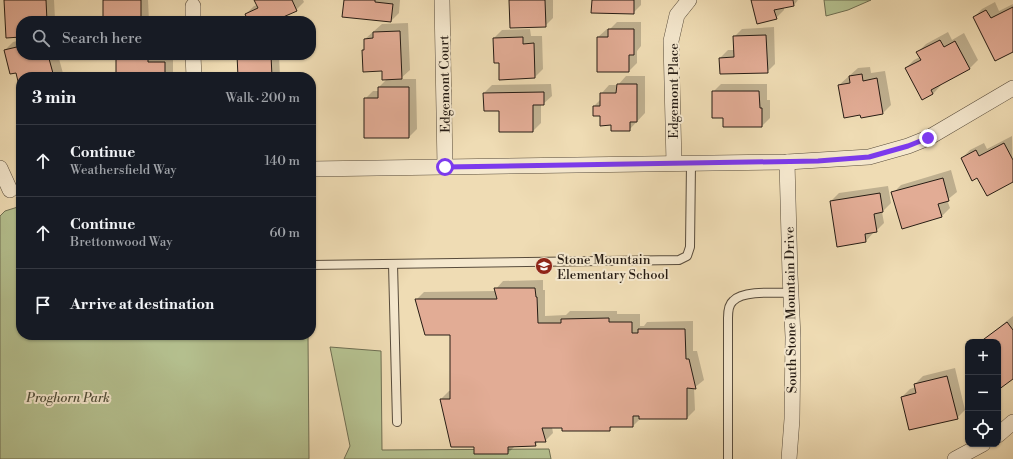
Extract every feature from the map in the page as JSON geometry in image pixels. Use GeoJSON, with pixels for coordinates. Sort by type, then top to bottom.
{"type":"FeatureCollection","features":[{"type":"Feature","properties":{"kind":"street","name":"Edgemont Court"},"geometry":{"type":"LineString","coordinates":[[442,0],[445,167]]}},
{"type":"Feature","properties":{"kind":"street","name":"Edgemont Place"},"geometry":{"type":"LineString","coordinates":[[674,163],[672,41],[678,15],[689,0]]}},
{"type":"Feature","properties":{"kind":"street"},"geometry":{"type":"LineString","coordinates":[[193,6],[193,16]]}},
{"type":"Feature","properties":{"kind":"street"},"geometry":{"type":"LineString","coordinates":[[194,60],[194,72]]}},
{"type":"Feature","properties":{"kind":"street"},"geometry":{"type":"LineString","coordinates":[[316,169],[787,162],[869,157],[908,146],[928,138],[1013,88]]}},
{"type":"Feature","properties":{"kind":"street","name":"South Stone Mountain Drive"},"geometry":{"type":"LineString","coordinates":[[787,162],[793,337],[792,419],[789,459]]}},
{"type":"Feature","properties":{"kind":"street"},"geometry":{"type":"LineString","coordinates":[[0,168],[10,190]]}},
{"type":"Feature","properties":{"kind":"street"},"geometry":{"type":"LineString","coordinates":[[1001,432],[1013,422]]}},
{"type":"Feature","properties":{"kind":"street"},"geometry":{"type":"LineString","coordinates":[[955,459],[977,447]]}},
{"type":"Feature","properties":{"kind":"lane"},"geometry":{"type":"LineString","coordinates":[[316,265],[679,260],[687,256],[690,247],[691,163]]}},
{"type":"Feature","properties":{"kind":"lane"},"geometry":{"type":"LineString","coordinates":[[393,264],[397,422]]}},
{"type":"Feature","properties":{"kind":"lane"},"geometry":{"type":"LineString","coordinates":[[728,459],[729,307],[732,301],[739,296],[747,294],[791,293]]}},
{"type":"Feature","properties":{"kind":"green space"},"geometry":{"type":"Polygon","coordinates":[[[824,0],[871,0],[848,10],[826,16],[824,0]]]}},
{"type":"Feature","properties":{"kind":"green space","name":"Proghorn Park"},"geometry":{"type":"Polygon","coordinates":[[[16,208],[16,340],[308,340],[309,459],[0,459],[0,216],[5,211],[16,208]]]}},
{"type":"Feature","properties":{"kind":"green space"},"geometry":{"type":"Polygon","coordinates":[[[330,347],[381,351],[382,450],[549,449],[551,459],[344,459],[350,446],[330,347]]]}},
{"type":"Feature","properties":{"kind":"building"},"geometry":{"type":"Polygon","coordinates":[[[4,0],[46,0],[47,16],[16,16],[16,37],[6,38],[4,0]]]}},
{"type":"Feature","properties":{"kind":"building"},"geometry":{"type":"Polygon","coordinates":[[[103,0],[141,0],[141,16],[103,16],[103,0]]]}},
{"type":"Feature","properties":{"kind":"building"},"geometry":{"type":"Polygon","coordinates":[[[254,0],[292,0],[297,11],[286,16],[246,16],[245,14],[258,8],[254,0]]]}},
{"type":"Feature","properties":{"kind":"building"},"geometry":{"type":"Polygon","coordinates":[[[344,0],[375,0],[375,2],[393,4],[391,22],[342,17],[344,0]]]}},
{"type":"Feature","properties":{"kind":"building"},"geometry":{"type":"Polygon","coordinates":[[[509,0],[545,0],[546,27],[510,28],[509,0]]]}},
{"type":"Feature","properties":{"kind":"building"},"geometry":{"type":"Polygon","coordinates":[[[592,0],[634,0],[634,14],[591,13],[592,0]]]}},
{"type":"Feature","properties":{"kind":"building"},"geometry":{"type":"Polygon","coordinates":[[[751,0],[793,0],[794,6],[774,10],[777,19],[757,24],[751,0]]]}},
{"type":"Feature","properties":{"kind":"building"},"geometry":{"type":"Polygon","coordinates":[[[1013,7],[1013,52],[995,61],[973,17],[986,10],[991,18],[1013,7]]]}},
{"type":"Feature","properties":{"kind":"building"},"geometry":{"type":"Polygon","coordinates":[[[608,29],[634,29],[634,55],[629,55],[629,72],[597,72],[597,37],[608,37],[608,29]]]}},
{"type":"Feature","properties":{"kind":"building"},"geometry":{"type":"Polygon","coordinates":[[[400,31],[402,79],[382,80],[382,71],[363,72],[362,50],[364,50],[364,39],[373,38],[373,32],[400,31]]]}},
{"type":"Feature","properties":{"kind":"building"},"geometry":{"type":"Polygon","coordinates":[[[766,35],[768,73],[720,74],[719,58],[734,57],[733,36],[766,35]]]}},
{"type":"Feature","properties":{"kind":"building"},"geometry":{"type":"Polygon","coordinates":[[[523,37],[523,44],[534,43],[535,78],[499,80],[499,63],[494,63],[493,38],[523,37]]]}},
{"type":"Feature","properties":{"kind":"building"},"geometry":{"type":"Polygon","coordinates":[[[940,40],[944,47],[955,41],[970,69],[931,90],[933,94],[922,100],[905,68],[921,60],[916,52],[940,40]]]}},
{"type":"Feature","properties":{"kind":"building"},"geometry":{"type":"Polygon","coordinates":[[[16,47],[16,60],[49,60],[53,72],[16,72],[10,74],[4,50],[16,47]]]}},
{"type":"Feature","properties":{"kind":"building"},"geometry":{"type":"Polygon","coordinates":[[[116,60],[148,60],[148,62],[165,62],[165,72],[116,72],[116,60]]]}},
{"type":"Feature","properties":{"kind":"building"},"geometry":{"type":"Polygon","coordinates":[[[237,60],[271,60],[272,72],[238,72],[237,60]]]}},
{"type":"Feature","properties":{"kind":"building"},"geometry":{"type":"Polygon","coordinates":[[[862,74],[863,81],[877,78],[883,114],[861,118],[860,115],[844,118],[838,85],[850,83],[849,76],[862,74]]]}},
{"type":"Feature","properties":{"kind":"building"},"geometry":{"type":"Polygon","coordinates":[[[617,84],[637,84],[637,122],[630,122],[630,131],[611,131],[611,125],[600,126],[600,116],[593,116],[593,106],[600,106],[600,93],[616,93],[617,84]]]}},
{"type":"Feature","properties":{"kind":"building"},"geometry":{"type":"Polygon","coordinates":[[[378,87],[409,87],[409,138],[364,138],[364,98],[378,98],[378,87]]]}},
{"type":"Feature","properties":{"kind":"building"},"geometry":{"type":"Polygon","coordinates":[[[712,91],[759,91],[760,108],[762,108],[762,127],[723,127],[723,118],[712,118],[712,91]]]}},
{"type":"Feature","properties":{"kind":"building"},"geometry":{"type":"Polygon","coordinates":[[[544,92],[544,105],[533,105],[533,132],[499,132],[499,111],[484,111],[483,93],[544,92]]]}},
{"type":"Feature","properties":{"kind":"building"},"geometry":{"type":"Polygon","coordinates":[[[1004,143],[1013,160],[1013,182],[987,196],[977,178],[972,181],[961,158],[976,150],[979,156],[1004,143]]]}},
{"type":"Feature","properties":{"kind":"building"},"geometry":{"type":"Polygon","coordinates":[[[943,178],[949,201],[938,204],[942,217],[902,229],[891,192],[943,178]]]}},
{"type":"Feature","properties":{"kind":"building"},"geometry":{"type":"Polygon","coordinates":[[[880,193],[883,212],[874,214],[877,232],[865,234],[866,242],[837,247],[830,201],[880,193]]]}},
{"type":"Feature","properties":{"kind":"building"},"geometry":{"type":"Polygon","coordinates":[[[494,288],[535,288],[537,297],[538,323],[561,323],[561,319],[609,318],[609,322],[632,322],[632,333],[638,333],[638,329],[685,329],[686,359],[689,359],[696,389],[687,388],[687,419],[639,419],[639,416],[633,416],[633,427],[610,427],[610,431],[562,431],[562,428],[542,428],[546,442],[535,442],[536,446],[508,447],[508,454],[474,454],[474,447],[451,447],[440,399],[450,399],[450,335],[425,335],[415,299],[497,299],[494,288]]]}},
{"type":"Feature","properties":{"kind":"building"},"geometry":{"type":"Polygon","coordinates":[[[1007,322],[1013,330],[1013,379],[1001,388],[1001,339],[984,339],[1007,322]]]}},
{"type":"Feature","properties":{"kind":"building"},"geometry":{"type":"Polygon","coordinates":[[[947,376],[958,419],[909,430],[901,397],[916,393],[914,384],[947,376]]]}},
{"type":"Feature","properties":{"kind":"place","name":"Stone Mountain Elementary School"},"geometry":{"type":"Point","coordinates":[544,266]}},
{"type":"Feature","properties":{"kind":"route"},"geometry":{"type":"LineString","coordinates":[[445,167],[818,161],[869,157],[908,146],[928,138]]}}]}
